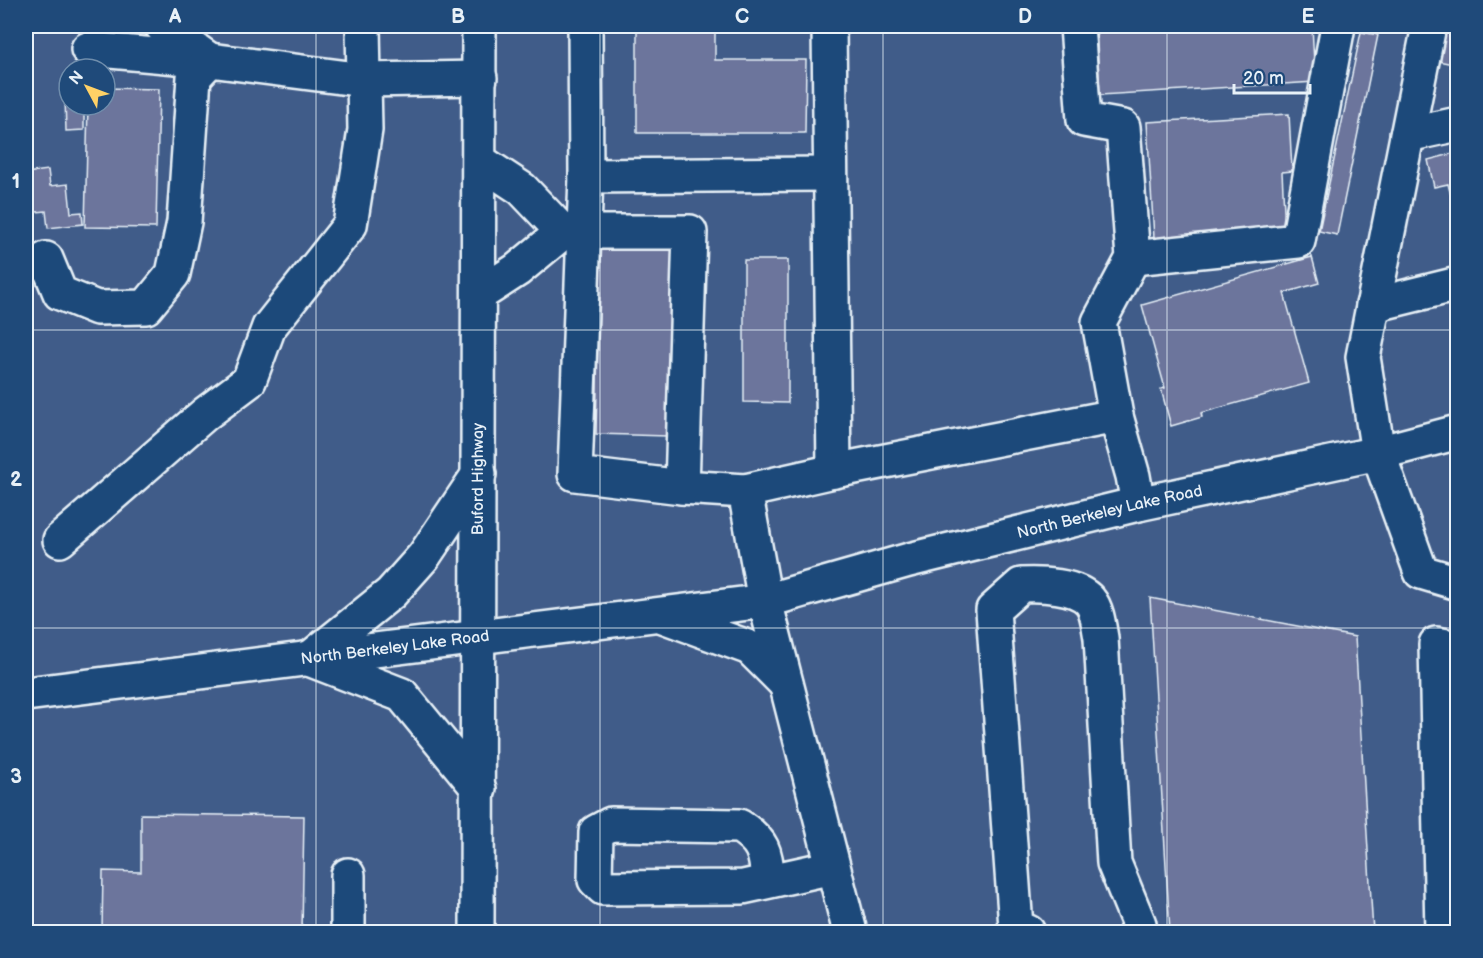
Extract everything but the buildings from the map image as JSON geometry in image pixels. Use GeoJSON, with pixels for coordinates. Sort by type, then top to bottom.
{"type":"FeatureCollection","features":[{"type":"Feature","properties":{"kind":"street"},"geometry":{"type":"LineString","coordinates":[[162,26],[210,60]]}},
{"type":"Feature","properties":{"kind":"street"},"geometry":{"type":"LineString","coordinates":[[60,540],[205,414],[249,381],[269,327],[350,225],[365,130],[363,26]]}},
{"type":"Feature","properties":{"kind":"street","name":"Buford Highway"},"geometry":{"type":"LineString","coordinates":[[477,933],[481,162],[479,26]]}},
{"type":"Feature","properties":{"kind":"street"},"geometry":{"type":"LineString","coordinates":[[585,26],[586,176],[574,231],[575,474],[682,487],[745,491],[834,471],[1116,416]]}},
{"type":"Feature","properties":{"kind":"street"},"geometry":{"type":"LineString","coordinates":[[829,26],[834,471]]}},
{"type":"Feature","properties":{"kind":"street"},"geometry":{"type":"LineString","coordinates":[[1077,26],[1084,120],[1123,128],[1133,258],[1099,322],[1116,416],[1133,476],[1138,504]]}},
{"type":"Feature","properties":{"kind":"street"},"geometry":{"type":"LineString","coordinates":[[1133,258],[1298,241],[1338,26]]}},
{"type":"Feature","properties":{"kind":"street"},"geometry":{"type":"LineString","coordinates":[[1429,26],[1363,357],[1378,453],[1422,572],[1458,583]]}},
{"type":"Feature","properties":{"kind":"street"},"geometry":{"type":"LineString","coordinates":[[88,49],[210,60],[364,80],[480,78]]}},
{"type":"Feature","properties":{"kind":"street"},"geometry":{"type":"LineString","coordinates":[[46,259],[60,293],[97,308],[146,307],[173,274],[184,222],[194,77],[210,60]]}},
{"type":"Feature","properties":{"kind":"street"},"geometry":{"type":"LineString","coordinates":[[1407,135],[1458,124]]}},
{"type":"Feature","properties":{"kind":"street"},"geometry":{"type":"LineString","coordinates":[[481,162],[522,189],[574,231]]}},
{"type":"Feature","properties":{"kind":"street"},"geometry":{"type":"LineString","coordinates":[[586,176],[829,174]]}},
{"type":"Feature","properties":{"kind":"street"},"geometry":{"type":"LineString","coordinates":[[480,294],[574,231],[690,232],[682,487]]}},
{"type":"Feature","properties":{"kind":"street"},"geometry":{"type":"LineString","coordinates":[[1373,305],[1458,284]]}},
{"type":"Feature","properties":{"kind":"street","name":"North Berkeley Lake Road"},"geometry":{"type":"LineString","coordinates":[[26,694],[765,601],[909,560],[1138,504],[1378,453],[1458,432]]}},
{"type":"Feature","properties":{"kind":"street"},"geometry":{"type":"LineString","coordinates":[[309,659],[391,593],[424,556],[479,474]]}},
{"type":"Feature","properties":{"kind":"street"},"geometry":{"type":"LineString","coordinates":[[745,491],[765,601],[789,687],[850,933]]}},
{"type":"Feature","properties":{"kind":"street"},"geometry":{"type":"LineString","coordinates":[[1020,931],[993,610],[1021,585],[1037,585],[1082,594],[1092,602],[1101,638],[1114,863],[1139,924],[1136,933]]}},
{"type":"Feature","properties":{"kind":"street"},"geometry":{"type":"LineString","coordinates":[[662,615],[750,648],[789,687]]}},
{"type":"Feature","properties":{"kind":"street"},"geometry":{"type":"LineString","coordinates":[[1442,933],[1436,644],[1458,648]]}},
{"type":"Feature","properties":{"kind":"street"},"geometry":{"type":"LineString","coordinates":[[309,659],[402,695],[479,789]]}},
{"type":"Feature","properties":{"kind":"street"},"geometry":{"type":"LineString","coordinates":[[768,880],[766,855],[755,836],[739,826],[611,824],[596,832],[595,880],[603,888],[743,887],[833,867]]}},
{"type":"Feature","properties":{"kind":"street"},"geometry":{"type":"LineString","coordinates":[[348,875],[348,933]]}},
{"type":"Feature","properties":{"kind":"shaded area"},"geometry":{"type":"Polygon","coordinates":[[[26,26],[1457,26],[1457,932],[26,932],[26,26]]]}}]}
